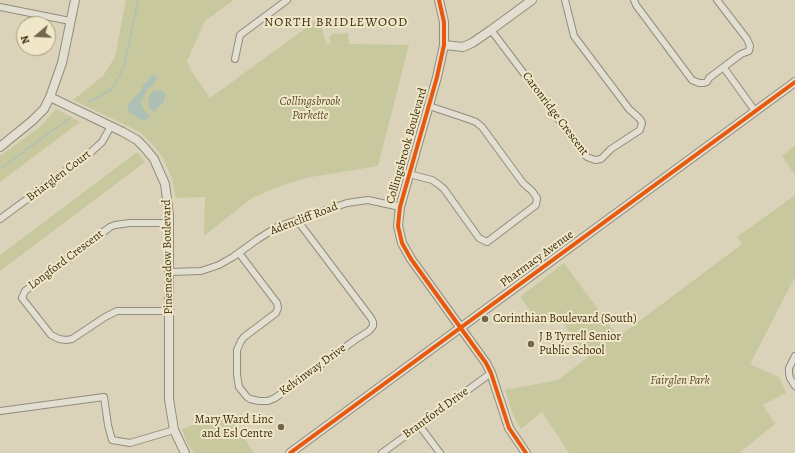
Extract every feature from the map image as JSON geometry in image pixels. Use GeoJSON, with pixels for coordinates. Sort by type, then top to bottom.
{"type":"FeatureCollection","features":[{"type":"Feature","properties":{"kind":"street"},"geometry":{"type":"LineString","coordinates":[[0,147],[32,121],[44,109],[50,97],[62,63],[75,0]]}},
{"type":"Feature","properties":{"kind":"street"},"geometry":{"type":"LineString","coordinates":[[235,59],[240,35],[287,0]]}},
{"type":"Feature","properties":{"kind":"street","name":"Collingsbrook Boulevard"},"geometry":{"type":"LineString","coordinates":[[439,0],[444,22],[444,45],[429,106],[400,207],[398,226],[404,247],[411,259],[484,359],[491,373],[509,428],[526,453]]}},
{"type":"Feature","properties":{"kind":"street"},"geometry":{"type":"LineString","coordinates":[[444,45],[457,47],[468,45],[492,30],[532,0]]}},
{"type":"Feature","properties":{"kind":"street","name":"Caronridge Crescent"},"geometry":{"type":"LineString","coordinates":[[492,30],[587,157],[595,160],[601,159],[640,130],[642,124],[640,119],[629,109],[574,36],[565,0]]}},
{"type":"Feature","properties":{"kind":"street"},"geometry":{"type":"LineString","coordinates":[[634,0],[636,5],[692,80],[699,83],[707,82],[709,78],[741,54],[749,51],[750,46],[747,39],[717,0]]}},
{"type":"Feature","properties":{"kind":"street"},"geometry":{"type":"LineString","coordinates":[[0,7],[70,21]]}},
{"type":"Feature","properties":{"kind":"street"},"geometry":{"type":"LineString","coordinates":[[724,68],[755,111]]}},
{"type":"Feature","properties":{"kind":"street","name":"Pharmacy Avenue"},"geometry":{"type":"LineString","coordinates":[[290,453],[795,82]]}},
{"type":"Feature","properties":{"kind":"street","name":"Pinemeadow Boulevard"},"geometry":{"type":"LineString","coordinates":[[50,97],[137,140],[154,159],[165,184],[169,212],[169,399],[174,430],[185,453]]}},
{"type":"Feature","properties":{"kind":"street"},"geometry":{"type":"LineString","coordinates":[[409,174],[432,180],[444,189],[479,238],[487,242],[536,205],[537,198],[482,127],[476,122],[429,106]]}},
{"type":"Feature","properties":{"kind":"street","name":"Briarglen Court"},"geometry":{"type":"LineString","coordinates":[[0,220],[90,153],[102,142],[111,126]]}},
{"type":"Feature","properties":{"kind":"street","name":"Adencliff Road"},"geometry":{"type":"LineString","coordinates":[[170,272],[201,271],[219,265],[239,253],[271,230],[353,201],[368,200],[400,207]]}},
{"type":"Feature","properties":{"kind":"street","name":"Kelvinway Drive"},"geometry":{"type":"LineString","coordinates":[[239,253],[277,303],[278,308],[276,313],[244,337],[237,350],[238,386],[250,399],[259,402],[268,401],[275,398],[354,340],[369,331],[373,326],[373,322],[297,220]]}},
{"type":"Feature","properties":{"kind":"street","name":"Longford Crescent"},"geometry":{"type":"LineString","coordinates":[[169,223],[130,223],[115,225],[25,291],[22,298],[51,335],[59,339],[66,340],[72,339],[105,317],[117,311],[169,311]]}},
{"type":"Feature","properties":{"kind":"street"},"geometry":{"type":"LineString","coordinates":[[795,356],[789,368],[790,378],[795,386]]}},
{"type":"Feature","properties":{"kind":"street","name":"Brantford Drive"},"geometry":{"type":"LineString","coordinates":[[382,453],[491,373]]}},
{"type":"Feature","properties":{"kind":"street"},"geometry":{"type":"LineString","coordinates":[[0,411],[104,397],[112,440],[130,443],[174,430]]}},
{"type":"Feature","properties":{"kind":"street"},"geometry":{"type":"LineString","coordinates":[[419,425],[440,453]]}},
{"type":"Feature","properties":{"kind":"green space","name":"Collingsbrook Parkette"},"geometry":{"type":"Polygon","coordinates":[[[126,0],[234,0],[205,21],[187,61],[191,70],[210,98],[318,19],[327,44],[331,43],[329,38],[332,34],[348,33],[349,44],[409,45],[378,166],[305,178],[273,189],[252,198],[204,236],[205,197],[176,198],[172,178],[163,158],[155,147],[141,133],[73,100],[103,76],[115,57],[126,0]]]}},
{"type":"Feature","properties":{"kind":"green space"},"geometry":{"type":"Polygon","coordinates":[[[56,109],[80,122],[0,182],[0,156],[40,127],[56,109]]]}},
{"type":"Feature","properties":{"kind":"green space"},"geometry":{"type":"Polygon","coordinates":[[[794,146],[795,148],[795,175],[782,156],[794,146]]]}},
{"type":"Feature","properties":{"kind":"green space"},"geometry":{"type":"Polygon","coordinates":[[[137,152],[145,162],[0,271],[0,255],[137,152]]]}},
{"type":"Feature","properties":{"kind":"green space","name":"Fairglen Park"},"geometry":{"type":"Polygon","coordinates":[[[795,195],[795,277],[750,364],[779,377],[786,393],[763,405],[775,424],[739,453],[569,453],[542,412],[521,429],[513,415],[505,390],[558,380],[588,357],[557,315],[542,326],[520,297],[564,263],[618,337],[742,244],[737,237],[795,195]]]}},
{"type":"Feature","properties":{"kind":"green space"},"geometry":{"type":"Polygon","coordinates":[[[228,414],[254,453],[194,453],[187,443],[182,429],[228,414]]]}},
{"type":"Feature","properties":{"kind":"shaded area"},"geometry":{"type":"Polygon","coordinates":[[[153,75],[156,76],[157,80],[147,90],[141,102],[143,109],[149,115],[147,119],[143,121],[129,112],[127,106],[153,75]]]}},
{"type":"Feature","properties":{"kind":"shaded area"},"geometry":{"type":"Polygon","coordinates":[[[153,91],[163,91],[166,95],[164,97],[164,101],[155,111],[152,111],[148,106],[149,96],[153,91]]]}},
{"type":"Feature","properties":{"kind":"waterway"},"geometry":{"type":"LineString","coordinates":[[89,102],[112,89],[124,67],[138,0]]}},
{"type":"Feature","properties":{"kind":"waterway"},"geometry":{"type":"LineString","coordinates":[[0,169],[71,117]]}},
{"type":"Feature","properties":{"kind":"cycle path"},"geometry":{"type":"LineString","coordinates":[[439,0],[444,22],[444,45],[437,77],[400,207],[398,226],[402,243],[411,259],[486,363],[491,373],[509,428],[526,453]]}},
{"type":"Feature","properties":{"kind":"cycle path"},"geometry":{"type":"LineString","coordinates":[[290,453],[795,82]]}},
{"type":"Feature","properties":{"kind":"place","name":"Corinthian Boulevard (South)"},"geometry":{"type":"Point","coordinates":[485,319]}},
{"type":"Feature","properties":{"kind":"place","name":"J B Tyrrell Senior Public School"},"geometry":{"type":"Point","coordinates":[531,344]}},
{"type":"Feature","properties":{"kind":"place","name":"Mary Ward Linc and Esl Centre"},"geometry":{"type":"Point","coordinates":[281,427]}},
{"type":"Feature","properties":{"kind":"district","name":"NORTH BRIDLEWOOD"},"geometry":{"type":"Point","coordinates":[336,23]}}]}
